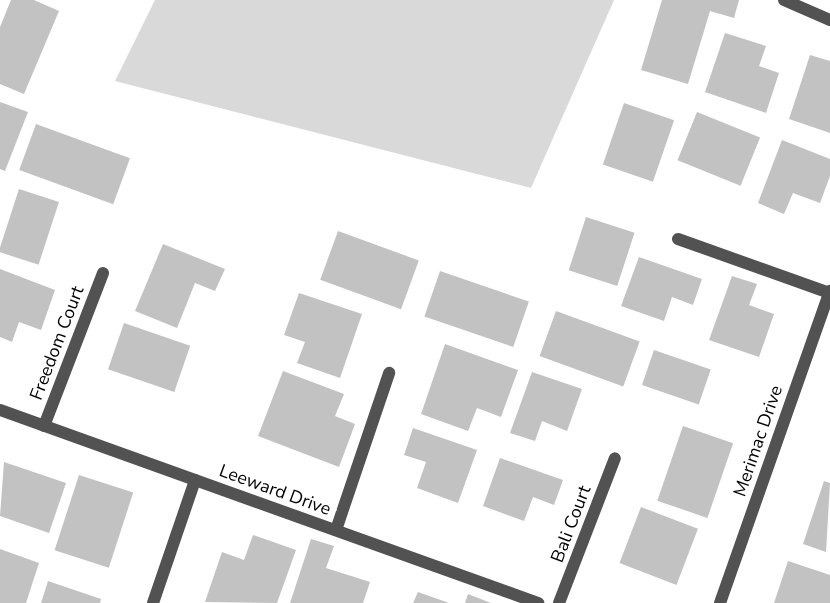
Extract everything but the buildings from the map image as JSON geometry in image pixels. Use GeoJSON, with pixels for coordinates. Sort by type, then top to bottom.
{"type":"FeatureCollection","features":[{"type":"Feature","properties":{"kind":"street"},"geometry":{"type":"LineString","coordinates":[[784,0],[830,20]]}},
{"type":"Feature","properties":{"kind":"street"},"geometry":{"type":"LineString","coordinates":[[678,239],[830,292]]}},
{"type":"Feature","properties":{"kind":"street","name":"Freedom Court"},"geometry":{"type":"LineString","coordinates":[[44,426],[103,273]]}},
{"type":"Feature","properties":{"kind":"street","name":"Merimac Drive"},"geometry":{"type":"LineString","coordinates":[[720,603],[830,292]]}},
{"type":"Feature","properties":{"kind":"street"},"geometry":{"type":"LineString","coordinates":[[336,530],[389,373]]}},
{"type":"Feature","properties":{"kind":"street","name":"Leeward Drive"},"geometry":{"type":"LineString","coordinates":[[0,410],[538,603]]}},
{"type":"Feature","properties":{"kind":"street","name":"Bali Court"},"geometry":{"type":"LineString","coordinates":[[559,603],[615,458]]}},
{"type":"Feature","properties":{"kind":"street"},"geometry":{"type":"LineString","coordinates":[[153,603],[195,480]]}},
{"type":"Feature","properties":{"kind":"shaded area"},"geometry":{"type":"Polygon","coordinates":[[[155,0],[614,0],[531,188],[115,81],[155,0]]]}}]}
